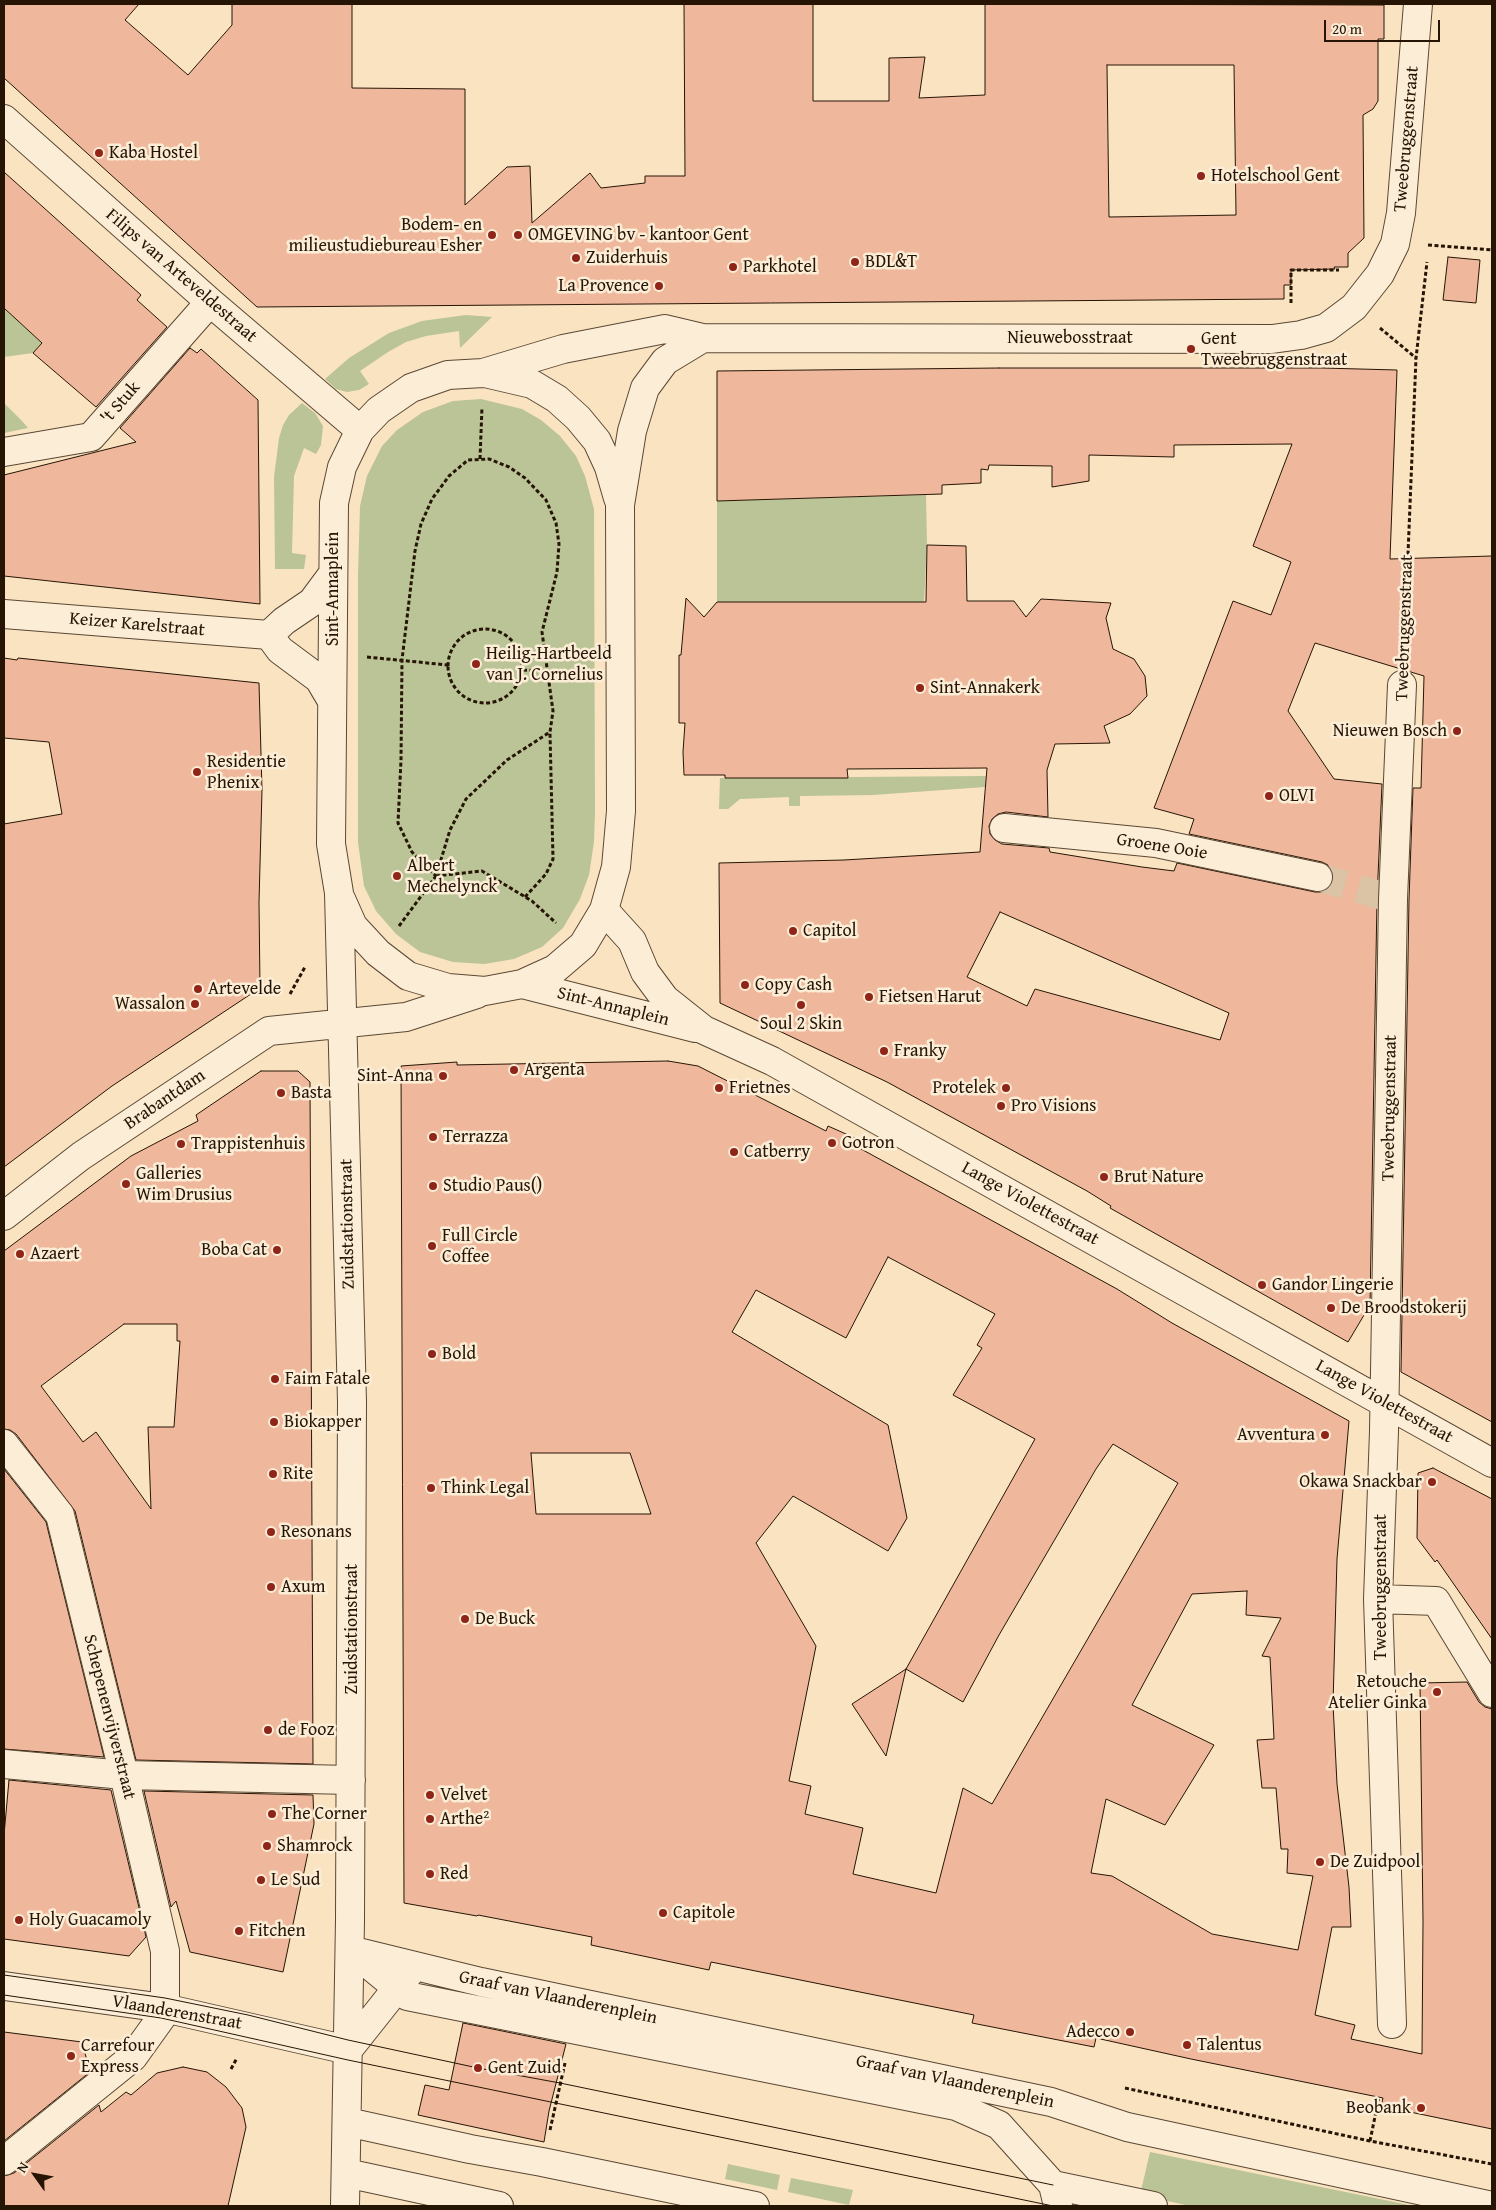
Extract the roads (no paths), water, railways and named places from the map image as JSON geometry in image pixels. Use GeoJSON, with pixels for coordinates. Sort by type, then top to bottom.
{"type":"FeatureCollection","features":[{"type":"Feature","properties":{"kind":"street","name":"Tweebruggenstraat"},"geometry":{"type":"LineString","coordinates":[[1395,244],[1401,212],[1418,4]]}},
{"type":"Feature","properties":{"kind":"street","name":"Filips van Arteveldestraat"},"geometry":{"type":"LineString","coordinates":[[4,119],[210,302],[360,430]]}},
{"type":"Feature","properties":{"kind":"street","name":"Nieuwebosstraat"},"geometry":{"type":"LineString","coordinates":[[703,338],[1272,338],[1300,335],[1326,328],[1354,307],[1380,274],[1395,244]]}},
{"type":"Feature","properties":{"kind":"street","name":"'t Stuk"},"geometry":{"type":"LineString","coordinates":[[4,452],[91,437],[210,302]]}},
{"type":"Feature","properties":{"kind":"street","name":"Sint-Annaplein"},"geometry":{"type":"LineString","coordinates":[[343,1025],[338,893],[331,844],[334,503],[342,467],[360,430],[380,410],[411,388],[448,375],[483,373],[563,349],[665,329],[703,338]]}},
{"type":"Feature","properties":{"kind":"street","name":"Sint-Annaplein"},"geometry":{"type":"LineString","coordinates":[[338,893],[353,926],[376,951],[408,976],[448,988],[485,991],[522,984],[555,969],[583,945],[604,910],[616,867],[621,811],[620,505],[632,431],[646,388],[665,361],[703,338]]}},
{"type":"Feature","properties":{"kind":"street","name":"Sint-Annaplein"},"geometry":{"type":"LineString","coordinates":[[483,373],[532,384],[557,399],[578,418],[598,441],[610,467],[620,505]]}},
{"type":"Feature","properties":{"kind":"street"},"geometry":{"type":"LineString","coordinates":[[332,576],[312,602],[284,621],[269,635],[280,650],[319,679],[332,701]]}},
{"type":"Feature","properties":{"kind":"street","name":"Keizer Karelstraat"},"geometry":{"type":"LineString","coordinates":[[4,614],[269,635]]}},
{"type":"Feature","properties":{"kind":"street","name":"Tweebruggenstraat"},"geometry":{"type":"LineString","coordinates":[[1392,2024],[1378,1599],[1385,1402],[1393,909],[1402,685]]}},
{"type":"Feature","properties":{"kind":"street","name":"Groene Ooie"},"geometry":{"type":"LineString","coordinates":[[1004,828],[1156,843],[1318,877]]}},
{"type":"Feature","properties":{"kind":"street","name":"Lange Violettestraat"},"geometry":{"type":"LineString","coordinates":[[604,910],[632,941],[645,972],[665,999],[704,1030],[772,1061],[1492,1463]]}},
{"type":"Feature","properties":{"kind":"street","name":"Sint-Annaplein"},"geometry":{"type":"LineString","coordinates":[[522,984],[704,1030]]}},
{"type":"Feature","properties":{"kind":"street"},"geometry":{"type":"LineString","coordinates":[[343,1025],[406,1017],[485,991]]}},
{"type":"Feature","properties":{"kind":"street","name":"Brabantdam"},"geometry":{"type":"LineString","coordinates":[[4,1216],[81,1156],[270,1031],[343,1025]]}},
{"type":"Feature","properties":{"kind":"street","name":"Zuidstationstraat"},"geometry":{"type":"LineString","coordinates":[[343,1025],[352,1402],[350,1950],[346,2206]]}},
{"type":"Feature","properties":{"kind":"street","name":"Schepenenvijverstraat"},"geometry":{"type":"LineString","coordinates":[[4,1444],[60,1515],[165,1951],[164,2008]]}},
{"type":"Feature","properties":{"kind":"street"},"geometry":{"type":"LineString","coordinates":[[1378,1599],[1436,1601],[1492,1693]]}},
{"type":"Feature","properties":{"kind":"street"},"geometry":{"type":"LineString","coordinates":[[4,1764],[124,1776],[351,1780]]}},
{"type":"Feature","properties":{"kind":"street","name":"Graaf van Vlaanderenplein"},"geometry":{"type":"LineString","coordinates":[[350,1950],[415,1966],[1051,2102],[1128,2126],[1492,2206]]}},
{"type":"Feature","properties":{"kind":"street","name":"Graaf van Vlaanderenplein"},"geometry":{"type":"LineString","coordinates":[[350,1950],[402,1992],[956,2106],[999,2125],[1062,2197]]}},
{"type":"Feature","properties":{"kind":"street"},"geometry":{"type":"LineString","coordinates":[[348,2050],[402,1992],[415,1966]]}},
{"type":"Feature","properties":{"kind":"street","name":"Vlaanderenstraat"},"geometry":{"type":"LineString","coordinates":[[4,1986],[164,2008],[348,2050]]}},
{"type":"Feature","properties":{"kind":"street"},"geometry":{"type":"LineString","coordinates":[[4,2162],[133,2057],[161,2018],[164,2008]]}},
{"type":"Feature","properties":{"kind":"street"},"geometry":{"type":"LineString","coordinates":[[347,2122],[470,2149],[542,2162],[724,2203],[755,2206]]}},
{"type":"Feature","properties":{"kind":"street"},"geometry":{"type":"LineString","coordinates":[[346,2173],[499,2206]]}},
{"type":"Feature","properties":{"kind":"street"},"geometry":{"type":"LineString","coordinates":[[1062,2197],[1153,2206]]}},
{"type":"Feature","properties":{"kind":"tunnel"},"geometry":{"type":"LineString","coordinates":[[1318,877],[1393,899]]}},
{"type":"Feature","properties":{"kind":"tram line"},"geometry":{"type":"LineString","coordinates":[[4,1975],[165,1998],[248,2015],[348,2040],[478,2068],[560,2083],[1053,2185]]}},
{"type":"Feature","properties":{"kind":"tram line"},"geometry":{"type":"LineString","coordinates":[[4,1995],[161,2018],[348,2060],[1053,2206]]}},
{"type":"Feature","properties":{"kind":"place","name":"Kaba Hostel"},"geometry":{"type":"Point","coordinates":[99,153]}},
{"type":"Feature","properties":{"kind":"place","name":"Hotelschool Gent"},"geometry":{"type":"Point","coordinates":[1201,176]}},
{"type":"Feature","properties":{"kind":"place","name":"Bodem- en milieustudiebureau Esher"},"geometry":{"type":"Point","coordinates":[492,235]}},
{"type":"Feature","properties":{"kind":"place","name":"OMGEVING bv - kantoor Gent"},"geometry":{"type":"Point","coordinates":[518,235]}},
{"type":"Feature","properties":{"kind":"place","name":"Zuiderhuis"},"geometry":{"type":"Point","coordinates":[576,258]}},
{"type":"Feature","properties":{"kind":"place","name":"BDL&T"},"geometry":{"type":"Point","coordinates":[855,262]}},
{"type":"Feature","properties":{"kind":"place","name":"Parkhotel"},"geometry":{"type":"Point","coordinates":[733,267]}},
{"type":"Feature","properties":{"kind":"place","name":"La Provence"},"geometry":{"type":"Point","coordinates":[659,286]}},
{"type":"Feature","properties":{"kind":"place","name":"Gent Tweebruggenstraat"},"geometry":{"type":"Point","coordinates":[1191,349]}},
{"type":"Feature","properties":{"kind":"place","name":"Heilig-Hartbeeld van J. Cornelius"},"geometry":{"type":"Point","coordinates":[476,664]}},
{"type":"Feature","properties":{"kind":"place","name":"Sint-Annakerk"},"geometry":{"type":"Point","coordinates":[920,688]}},
{"type":"Feature","properties":{"kind":"place","name":"Nieuwen Bosch"},"geometry":{"type":"Point","coordinates":[1457,731]}},
{"type":"Feature","properties":{"kind":"place","name":"Residentie Phenix"},"geometry":{"type":"Point","coordinates":[197,772]}},
{"type":"Feature","properties":{"kind":"place","name":"OLVI"},"geometry":{"type":"Point","coordinates":[1269,796]}},
{"type":"Feature","properties":{"kind":"place","name":"Albert Mechelynck"},"geometry":{"type":"Point","coordinates":[397,876]}},
{"type":"Feature","properties":{"kind":"place","name":"Capitol"},"geometry":{"type":"Point","coordinates":[793,931]}},
{"type":"Feature","properties":{"kind":"place","name":"Copy Cash"},"geometry":{"type":"Point","coordinates":[745,985]}},
{"type":"Feature","properties":{"kind":"place","name":"Artevelde"},"geometry":{"type":"Point","coordinates":[198,989]}},
{"type":"Feature","properties":{"kind":"place","name":"Fietsen Harut"},"geometry":{"type":"Point","coordinates":[869,997]}},
{"type":"Feature","properties":{"kind":"place","name":"Wassalon"},"geometry":{"type":"Point","coordinates":[195,1004]}},
{"type":"Feature","properties":{"kind":"place","name":"Soul 2 Skin"},"geometry":{"type":"Point","coordinates":[801,1005]}},
{"type":"Feature","properties":{"kind":"place","name":"Franky"},"geometry":{"type":"Point","coordinates":[884,1051]}},
{"type":"Feature","properties":{"kind":"place","name":"Argenta"},"geometry":{"type":"Point","coordinates":[514,1070]}},
{"type":"Feature","properties":{"kind":"place","name":"Sint-Anna"},"geometry":{"type":"Point","coordinates":[443,1076]}},
{"type":"Feature","properties":{"kind":"place","name":"Frietnes"},"geometry":{"type":"Point","coordinates":[719,1088]}},
{"type":"Feature","properties":{"kind":"place","name":"Protelek"},"geometry":{"type":"Point","coordinates":[1006,1088]}},
{"type":"Feature","properties":{"kind":"place","name":"Basta"},"geometry":{"type":"Point","coordinates":[281,1093]}},
{"type":"Feature","properties":{"kind":"place","name":"Pro Visions"},"geometry":{"type":"Point","coordinates":[1001,1106]}},
{"type":"Feature","properties":{"kind":"place","name":"Terrazza"},"geometry":{"type":"Point","coordinates":[433,1137]}},
{"type":"Feature","properties":{"kind":"place","name":"Gotron"},"geometry":{"type":"Point","coordinates":[832,1143]}},
{"type":"Feature","properties":{"kind":"place","name":"Trappistenhuis"},"geometry":{"type":"Point","coordinates":[181,1144]}},
{"type":"Feature","properties":{"kind":"place","name":"Catberry"},"geometry":{"type":"Point","coordinates":[734,1152]}},
{"type":"Feature","properties":{"kind":"place","name":"Brut Nature"},"geometry":{"type":"Point","coordinates":[1104,1177]}},
{"type":"Feature","properties":{"kind":"place","name":"Galleries Wim Drusius"},"geometry":{"type":"Point","coordinates":[126,1184]}},
{"type":"Feature","properties":{"kind":"place","name":"Studio Paus()"},"geometry":{"type":"Point","coordinates":[433,1186]}},
{"type":"Feature","properties":{"kind":"place","name":"Full Circle Coffee"},"geometry":{"type":"Point","coordinates":[432,1246]}},
{"type":"Feature","properties":{"kind":"place","name":"Boba Cat"},"geometry":{"type":"Point","coordinates":[277,1250]}},
{"type":"Feature","properties":{"kind":"place","name":"Azaert"},"geometry":{"type":"Point","coordinates":[20,1254]}},
{"type":"Feature","properties":{"kind":"place","name":"Gandor Lingerie"},"geometry":{"type":"Point","coordinates":[1262,1285]}},
{"type":"Feature","properties":{"kind":"place","name":"De Broodstokerij"},"geometry":{"type":"Point","coordinates":[1331,1308]}},
{"type":"Feature","properties":{"kind":"place","name":"Bold"},"geometry":{"type":"Point","coordinates":[432,1354]}},
{"type":"Feature","properties":{"kind":"place","name":"Faim Fatale"},"geometry":{"type":"Point","coordinates":[275,1379]}},
{"type":"Feature","properties":{"kind":"place","name":"Biokapper"},"geometry":{"type":"Point","coordinates":[274,1422]}},
{"type":"Feature","properties":{"kind":"place","name":"Avventura"},"geometry":{"type":"Point","coordinates":[1325,1435]}},
{"type":"Feature","properties":{"kind":"place","name":"Rite"},"geometry":{"type":"Point","coordinates":[273,1474]}},
{"type":"Feature","properties":{"kind":"place","name":"Okawa Snackbar"},"geometry":{"type":"Point","coordinates":[1432,1482]}},
{"type":"Feature","properties":{"kind":"place","name":"Think Legal"},"geometry":{"type":"Point","coordinates":[431,1488]}},
{"type":"Feature","properties":{"kind":"place","name":"Resonans"},"geometry":{"type":"Point","coordinates":[271,1532]}},
{"type":"Feature","properties":{"kind":"place","name":"Axum"},"geometry":{"type":"Point","coordinates":[271,1587]}},
{"type":"Feature","properties":{"kind":"place","name":"De Buck"},"geometry":{"type":"Point","coordinates":[465,1619]}},
{"type":"Feature","properties":{"kind":"place","name":"Retouche Atelier Ginka"},"geometry":{"type":"Point","coordinates":[1437,1692]}},
{"type":"Feature","properties":{"kind":"place","name":"de Fooz"},"geometry":{"type":"Point","coordinates":[268,1730]}},
{"type":"Feature","properties":{"kind":"place","name":"Velvet"},"geometry":{"type":"Point","coordinates":[430,1795]}},
{"type":"Feature","properties":{"kind":"place","name":"The Corner"},"geometry":{"type":"Point","coordinates":[272,1814]}},
{"type":"Feature","properties":{"kind":"place","name":"Arthe²"},"geometry":{"type":"Point","coordinates":[430,1819]}},
{"type":"Feature","properties":{"kind":"place","name":"Shamrock"},"geometry":{"type":"Point","coordinates":[267,1846]}},
{"type":"Feature","properties":{"kind":"place","name":"De Zuidpool"},"geometry":{"type":"Point","coordinates":[1320,1862]}},
{"type":"Feature","properties":{"kind":"place","name":"Red"},"geometry":{"type":"Point","coordinates":[430,1874]}},
{"type":"Feature","properties":{"kind":"place","name":"Le Sud"},"geometry":{"type":"Point","coordinates":[261,1880]}},
{"type":"Feature","properties":{"kind":"place","name":"Capitole"},"geometry":{"type":"Point","coordinates":[663,1913]}},
{"type":"Feature","properties":{"kind":"place","name":"Holy Guacamoly"},"geometry":{"type":"Point","coordinates":[19,1920]}},
{"type":"Feature","properties":{"kind":"place","name":"Fitchen"},"geometry":{"type":"Point","coordinates":[239,1931]}},
{"type":"Feature","properties":{"kind":"place","name":"Adecco"},"geometry":{"type":"Point","coordinates":[1130,2032]}},
{"type":"Feature","properties":{"kind":"place","name":"Talentus"},"geometry":{"type":"Point","coordinates":[1187,2045]}},
{"type":"Feature","properties":{"kind":"place","name":"Carrefour Express"},"geometry":{"type":"Point","coordinates":[71,2056]}},
{"type":"Feature","properties":{"kind":"place","name":"Gent Zuid"},"geometry":{"type":"Point","coordinates":[478,2068]}},
{"type":"Feature","properties":{"kind":"place","name":"Beobank"},"geometry":{"type":"Point","coordinates":[1421,2108]}}]}
